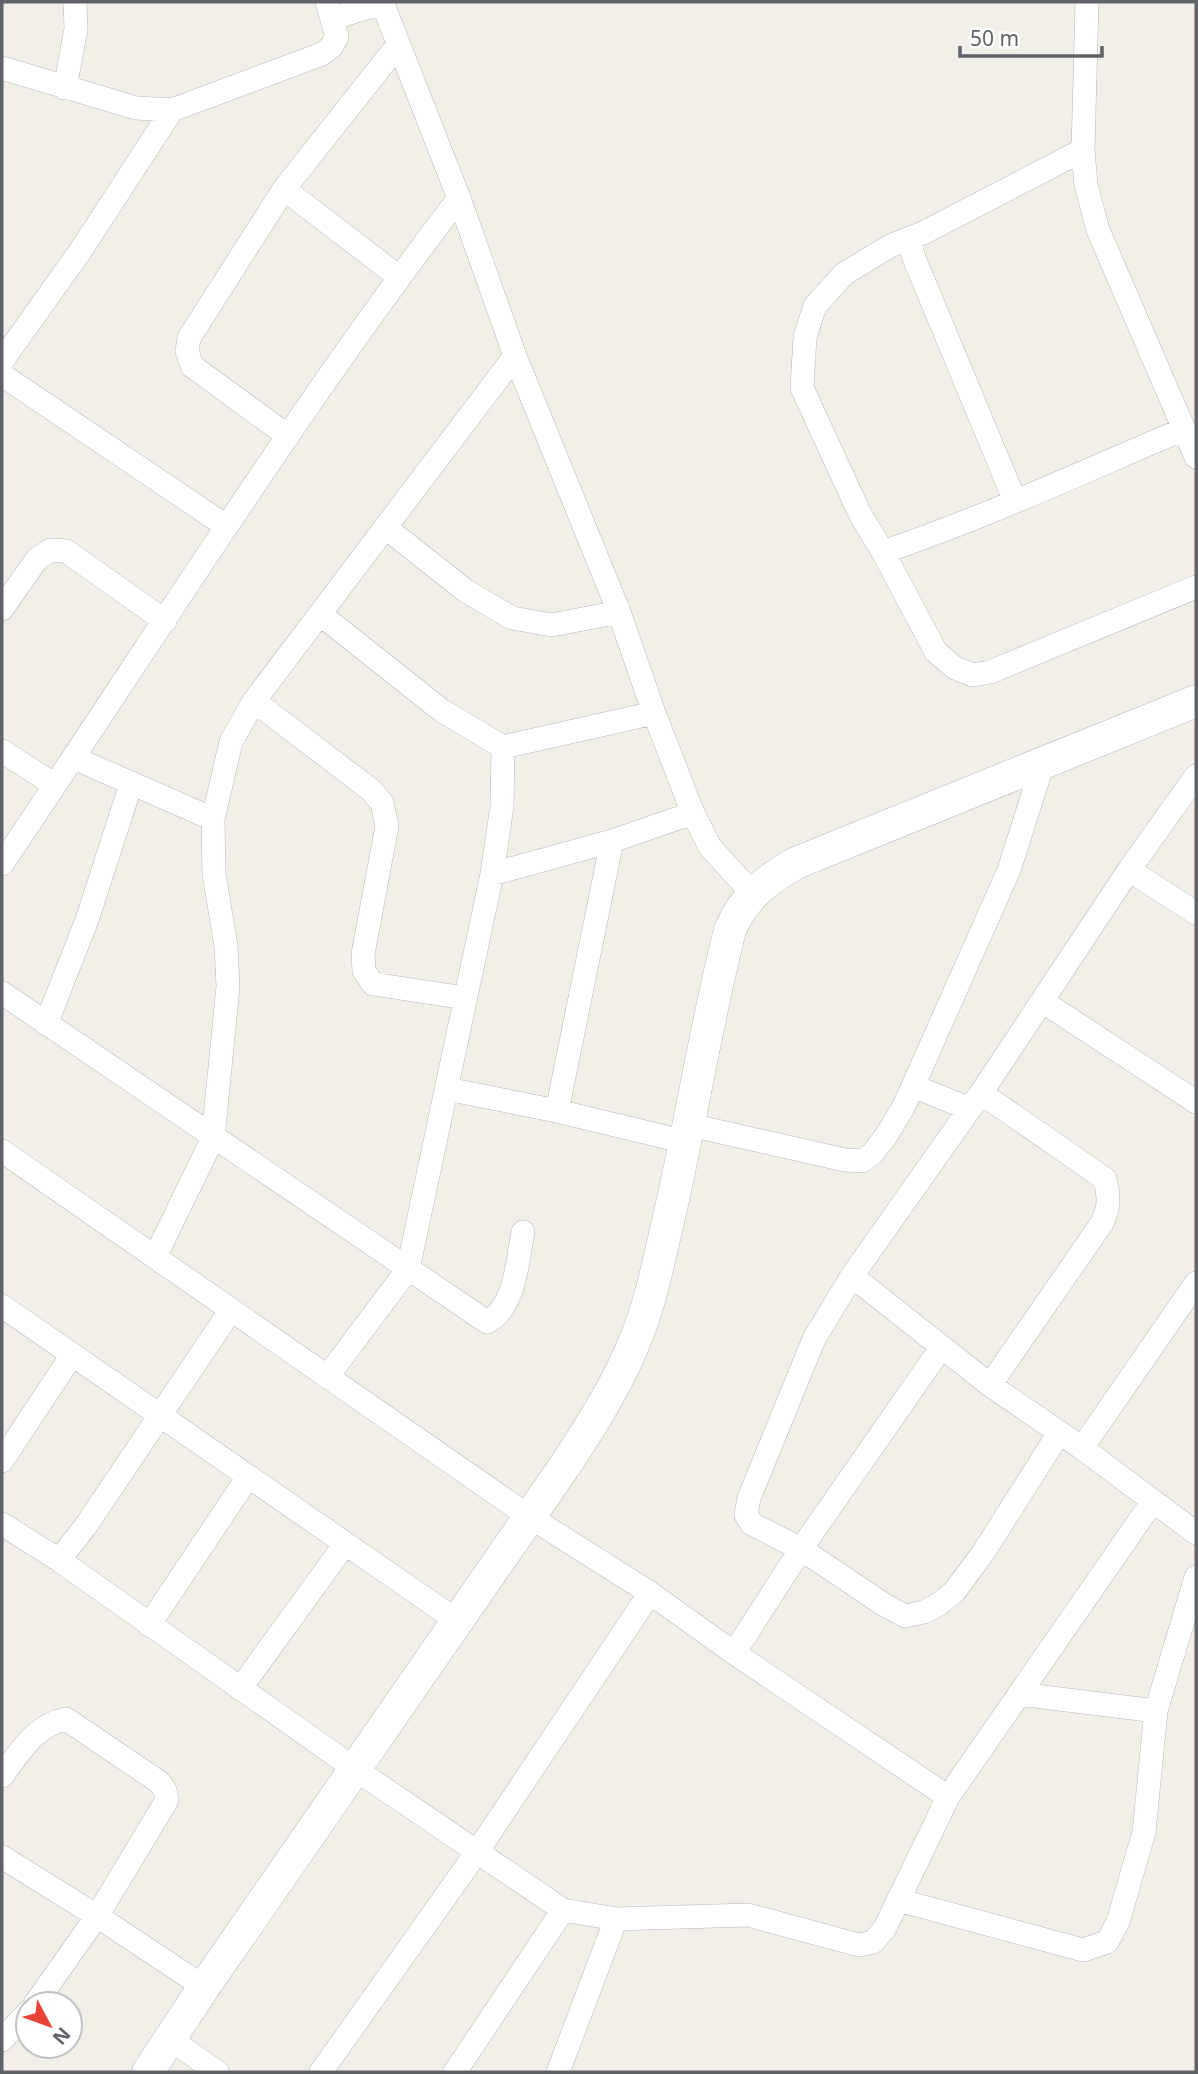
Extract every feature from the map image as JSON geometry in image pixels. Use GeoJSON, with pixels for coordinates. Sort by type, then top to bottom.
{"type":"FeatureCollection","features":[{"type":"Feature","properties":{"kind":"main road"},"geometry":{"type":"LineString","coordinates":[[148,2072],[456,1620],[530,1517],[594,1422],[620,1376],[650,1297],[688,1134],[730,930],[752,893],[769,878],[796,863],[1196,701]]}},
{"type":"Feature","properties":{"kind":"street"},"geometry":{"type":"LineString","coordinates":[[65,88],[76,29],[75,2]]}},
{"type":"Feature","properties":{"kind":"street"},"geometry":{"type":"LineString","coordinates":[[2,68],[136,108],[172,110],[322,54],[331,47],[337,37],[330,10],[382,2],[459,198],[515,356],[619,612],[693,813],[710,847],[752,893]]}},
{"type":"Feature","properties":{"kind":"street"},"geometry":{"type":"LineString","coordinates":[[1087,2],[1083,150],[1087,186],[1098,230],[1196,457]]}},
{"type":"Feature","properties":{"kind":"street"},"geometry":{"type":"LineString","coordinates":[[288,436],[192,366],[187,351],[189,338],[284,189],[397,45]]}},
{"type":"Feature","properties":{"kind":"street"},"geometry":{"type":"LineString","coordinates":[[2,361],[81,250],[172,110]]}},
{"type":"Feature","properties":{"kind":"street"},"geometry":{"type":"LineString","coordinates":[[1083,150],[890,246],[844,274],[815,306],[805,337],[802,388],[860,514],[936,652],[955,668],[973,675],[990,672],[1196,587]]}},
{"type":"Feature","properties":{"kind":"street"},"geometry":{"type":"LineString","coordinates":[[284,189],[398,277]]}},
{"type":"Feature","properties":{"kind":"street"},"geometry":{"type":"LineString","coordinates":[[2,864],[226,526],[398,277],[459,198]]}},
{"type":"Feature","properties":{"kind":"street"},"geometry":{"type":"LineString","coordinates":[[908,239],[1015,501]]}},
{"type":"Feature","properties":{"kind":"street"},"geometry":{"type":"LineString","coordinates":[[155,1258],[213,1138],[229,987],[215,874],[213,819],[231,742],[254,701],[515,356]]}},
{"type":"Feature","properties":{"kind":"street"},"geometry":{"type":"LineString","coordinates":[[2,375],[226,526]]}},
{"type":"Feature","properties":{"kind":"street"},"geometry":{"type":"LineString","coordinates":[[883,552],[928,537],[1184,429]]}},
{"type":"Feature","properties":{"kind":"street"},"geometry":{"type":"LineString","coordinates":[[385,527],[466,591],[512,618],[552,625],[619,612]]}},
{"type":"Feature","properties":{"kind":"street"},"geometry":{"type":"LineString","coordinates":[[2,608],[37,559],[51,550],[66,551],[165,621]]}},
{"type":"Feature","properties":{"kind":"street"},"geometry":{"type":"LineString","coordinates":[[320,614],[441,710],[503,747],[654,713]]}},
{"type":"Feature","properties":{"kind":"street"},"geometry":{"type":"LineString","coordinates":[[254,701],[371,790],[383,803],[387,826],[363,954],[364,971],[373,984],[465,998]]}},
{"type":"Feature","properties":{"kind":"street"},"geometry":{"type":"LineString","coordinates":[[327,1377],[408,1269],[492,874],[502,806],[503,747]]}},
{"type":"Feature","properties":{"kind":"street"},"geometry":{"type":"LineString","coordinates":[[2,751],[55,785]]}},
{"type":"Feature","properties":{"kind":"street"},"geometry":{"type":"LineString","coordinates":[[74,758],[213,819]]}},
{"type":"Feature","properties":{"kind":"street"},"geometry":{"type":"LineString","coordinates":[[447,1089],[688,1134],[862,1161],[872,1154],[886,1136],[914,1086],[1009,870],[1043,763]]}},
{"type":"Feature","properties":{"kind":"street"},"geometry":{"type":"LineString","coordinates":[[1059,1433],[983,1553],[954,1592],[923,1612],[905,1616],[883,1604],[801,1549],[752,1524],[746,1515],[749,1498],[814,1339],[852,1276],[975,1101],[1129,870],[1196,776]]}},
{"type":"Feature","properties":{"kind":"street"},"geometry":{"type":"LineString","coordinates":[[46,1024],[87,920],[131,784]]}},
{"type":"Feature","properties":{"kind":"street"},"geometry":{"type":"LineString","coordinates":[[492,874],[612,841],[693,813]]}},
{"type":"Feature","properties":{"kind":"street"},"geometry":{"type":"LineString","coordinates":[[557,1111],[612,841]]}},
{"type":"Feature","properties":{"kind":"street"},"geometry":{"type":"LineString","coordinates":[[1129,870],[1196,912]]}},
{"type":"Feature","properties":{"kind":"street"},"geometry":{"type":"LineString","coordinates":[[2,993],[487,1322],[496,1317],[505,1305],[523,1232]]}},
{"type":"Feature","properties":{"kind":"street"},"geometry":{"type":"LineString","coordinates":[[1042,1000],[1196,1102]]}},
{"type":"Feature","properties":{"kind":"street"},"geometry":{"type":"LineString","coordinates":[[914,1086],[975,1101],[1105,1179],[1110,1197],[1110,1207],[1102,1223],[990,1385]]}},
{"type":"Feature","properties":{"kind":"street"},"geometry":{"type":"LineString","coordinates":[[2,1151],[530,1517],[650,1593],[948,1797]]}},
{"type":"Feature","properties":{"kind":"street"},"geometry":{"type":"LineString","coordinates":[[852,1276],[990,1385],[1082,1448],[1196,1533]]}},
{"type":"Feature","properties":{"kind":"street"},"geometry":{"type":"LineString","coordinates":[[1082,1448],[1196,1283]]}},
{"type":"Feature","properties":{"kind":"street"},"geometry":{"type":"LineString","coordinates":[[2,1306],[456,1620]]}},
{"type":"Feature","properties":{"kind":"street"},"geometry":{"type":"LineString","coordinates":[[58,1560],[85,1527],[231,1310]]}},
{"type":"Feature","properties":{"kind":"street"},"geometry":{"type":"LineString","coordinates":[[734,1653],[801,1549],[941,1348]]}},
{"type":"Feature","properties":{"kind":"street"},"geometry":{"type":"LineString","coordinates":[[2,1461],[72,1355]]}},
{"type":"Feature","properties":{"kind":"street"},"geometry":{"type":"LineString","coordinates":[[149,1625],[248,1477]]}},
{"type":"Feature","properties":{"kind":"street"},"geometry":{"type":"LineString","coordinates":[[2,1524],[58,1560],[355,1769],[564,1910],[616,1919],[748,1915],[859,1945],[873,1942],[885,1928],[948,1797],[1153,1501]]}},
{"type":"Feature","properties":{"kind":"street"},"geometry":{"type":"LineString","coordinates":[[240,1689],[345,1544]]}},
{"type":"Feature","properties":{"kind":"street"},"geometry":{"type":"LineString","coordinates":[[898,1900],[1083,1950],[1107,1942],[1118,1922],[1144,1832],[1156,1711],[1196,1577]]}},
{"type":"Feature","properties":{"kind":"street"},"geometry":{"type":"LineString","coordinates":[[321,2072],[477,1852],[650,1593]]}},
{"type":"Feature","properties":{"kind":"street"},"geometry":{"type":"LineString","coordinates":[[1019,1694],[1156,1711]]}},
{"type":"Feature","properties":{"kind":"street"},"geometry":{"type":"LineString","coordinates":[[2,1776],[37,1731],[53,1721],[66,1718],[159,1782],[165,1790],[167,1800],[97,1916],[45,1990]]}},
{"type":"Feature","properties":{"kind":"street"},"geometry":{"type":"LineString","coordinates":[[2,1857],[204,1987]]}},
{"type":"Feature","properties":{"kind":"street"},"geometry":{"type":"LineString","coordinates":[[455,2072],[564,1910]]}},
{"type":"Feature","properties":{"kind":"street"},"geometry":{"type":"LineString","coordinates":[[558,2072],[616,1919]]}},
{"type":"Feature","properties":{"kind":"street"},"geometry":{"type":"LineString","coordinates":[[2,2040],[14,2027]]}},
{"type":"Feature","properties":{"kind":"street"},"geometry":{"type":"LineString","coordinates":[[170,2039],[217,2072]]}}]}
